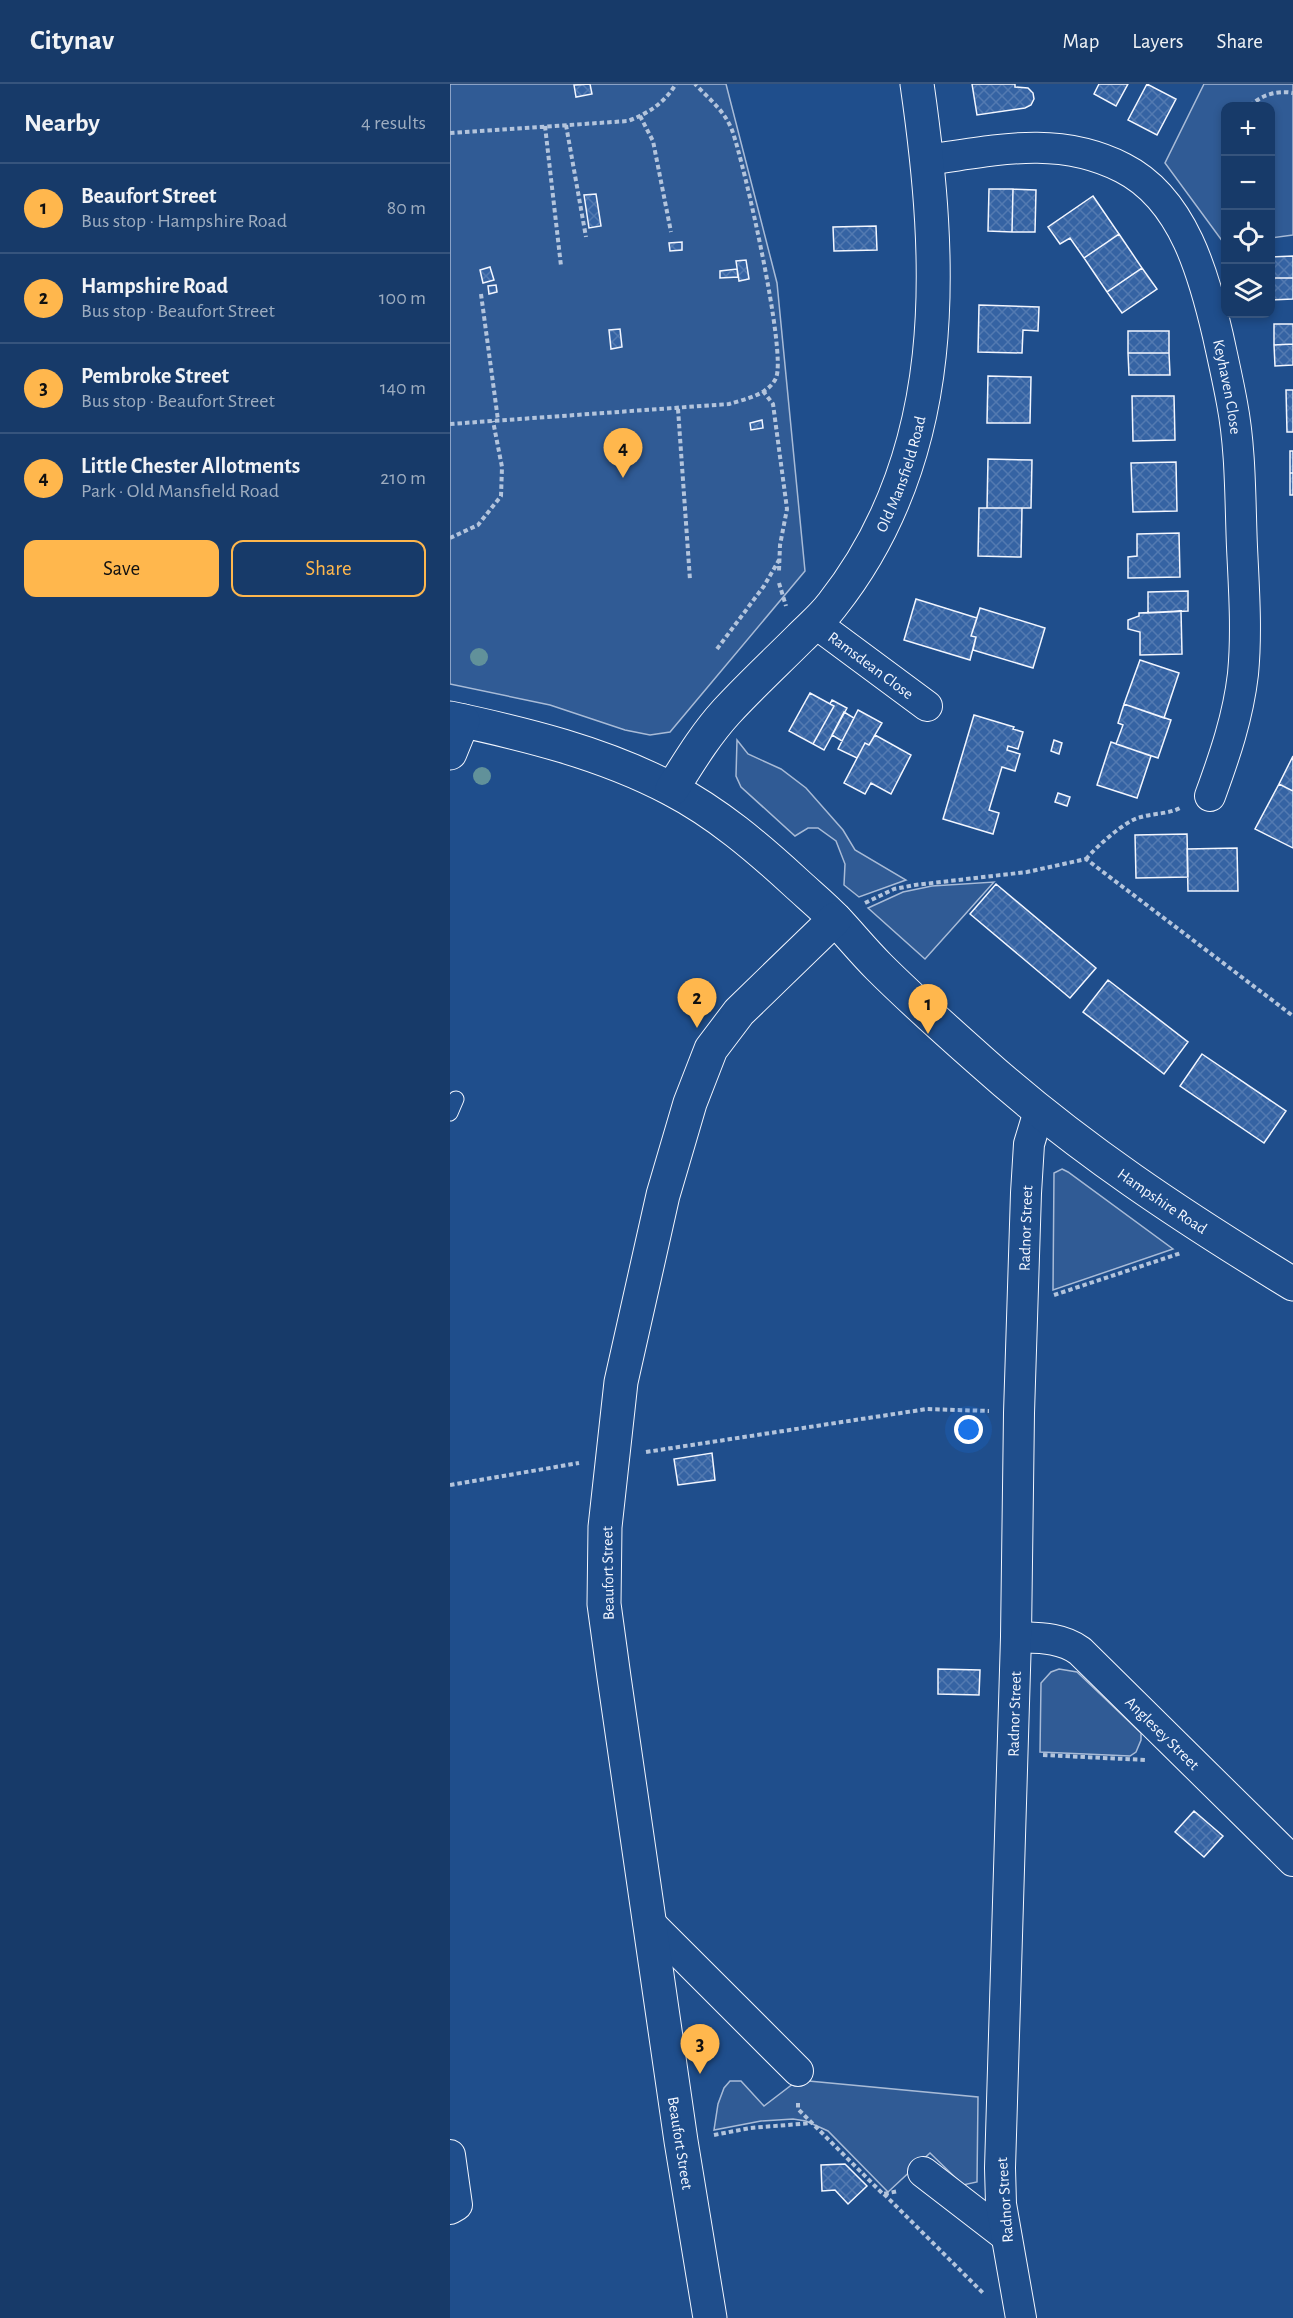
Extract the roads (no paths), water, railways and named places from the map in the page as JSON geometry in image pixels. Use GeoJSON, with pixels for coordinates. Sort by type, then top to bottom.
{"type":"FeatureCollection","features":[{"type":"Feature","properties":{"kind":"street","name":"Old Mansfield Road"},"geometry":{"type":"LineString","coordinates":[[672,789],[707,734],[832,606],[878,532],[910,460],[916,436],[933,326],[935,273],[928,160],[917,84]]}},
{"type":"Feature","properties":{"kind":"street","name":"Keyhaven Close"},"geometry":{"type":"LineString","coordinates":[[928,160],[1002,149],[1037,147],[1074,150],[1125,169],[1146,185],[1167,206],[1189,243],[1206,285],[1233,405],[1239,474],[1245,629],[1243,673],[1234,730],[1210,796]]}},
{"type":"Feature","properties":{"kind":"street","name":"Ramsdean Close"},"geometry":{"type":"LineString","coordinates":[[815,624],[927,706]]}},
{"type":"Feature","properties":{"kind":"street","name":"Hampshire Road"},"geometry":{"type":"LineString","coordinates":[[457,720],[557,745],[603,760],[672,789],[720,819],[753,844],[835,919],[877,965],[1039,1111],[1127,1178],[1293,1284]]}},
{"type":"Feature","properties":{"kind":"street"},"geometry":{"type":"LineString","coordinates":[[450,753],[457,720]]}},
{"type":"Feature","properties":{"kind":"street","name":"Beaufort Street"},"geometry":{"type":"LineString","coordinates":[[710,2318],[648,1921],[604,1604],[605,1527],[621,1382],[663,1195],[690,1103],[711,1049],[739,1012],[835,919]]}},
{"type":"Feature","properties":{"kind":"street","name":"Radnor Street"},"geometry":{"type":"LineString","coordinates":[[1021,2318],[1001,2204],[1000,2168],[1016,1637],[1019,1413],[1027,1158],[1032,1131],[1039,1111]]}},
{"type":"Feature","properties":{"kind":"street","name":"Anglesey Street"},"geometry":{"type":"LineString","coordinates":[[1016,1637],[1050,1639],[1073,1646],[1101,1670],[1293,1861]]}},
{"type":"Feature","properties":{"kind":"street"},"geometry":{"type":"LineString","coordinates":[[648,1921],[798,2071]]}},
{"type":"Feature","properties":{"kind":"street"},"geometry":{"type":"LineString","coordinates":[[450,2155],[458,2205],[450,2209]]}},
{"type":"Feature","properties":{"kind":"street"},"geometry":{"type":"LineString","coordinates":[[923,2172],[1006,2236]]}},
{"type":"Feature","properties":{"kind":"place","name":"Little Chester Allotments"},"geometry":{"type":"Point","coordinates":[623,478]}},
{"type":"Feature","properties":{"kind":"place","name":"Hampshire Road"},"geometry":{"type":"Point","coordinates":[697,1028]}},
{"type":"Feature","properties":{"kind":"place","name":"Beaufort Street"},"geometry":{"type":"Point","coordinates":[928,1034]}},
{"type":"Feature","properties":{"kind":"place","name":"Pembroke Street"},"geometry":{"type":"Point","coordinates":[700,2074]}}]}
